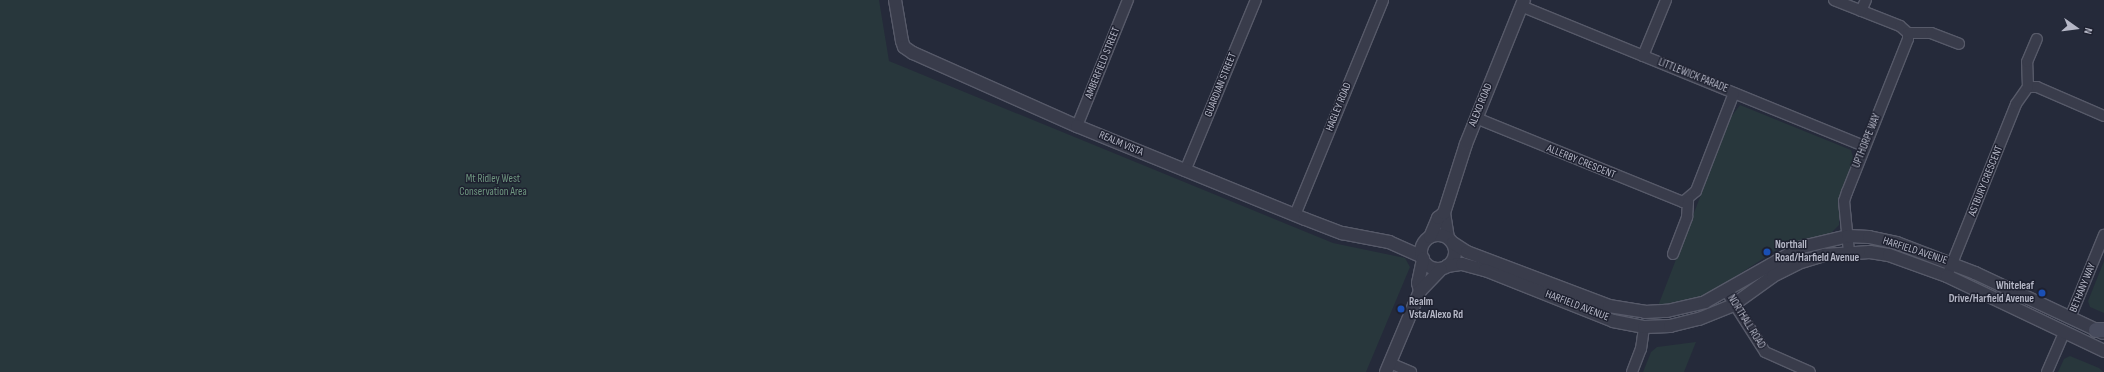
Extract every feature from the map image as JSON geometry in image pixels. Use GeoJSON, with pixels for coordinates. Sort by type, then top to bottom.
{"type":"FeatureCollection","features":[{"type":"Feature","properties":{"kind":"street","name":"REALM VISTA"},"geometry":{"type":"LineString","coordinates":[[895,0],[902,42],[908,50],[1077,126],[1185,171],[1342,233],[1390,242],[1422,258]]}},
{"type":"Feature","properties":{"kind":"street","name":"AMBERFIELD STREET"},"geometry":{"type":"LineString","coordinates":[[1077,126],[1128,0]]}},
{"type":"Feature","properties":{"kind":"street","name":"GUARDIAN STREET"},"geometry":{"type":"LineString","coordinates":[[1185,171],[1256,0]]}},
{"type":"Feature","properties":{"kind":"street","name":"HAGLEY ROAD"},"geometry":{"type":"LineString","coordinates":[[1294,215],[1383,0]]}},
{"type":"Feature","properties":{"kind":"street"},"geometry":{"type":"LineString","coordinates":[[1643,56],[1666,0]]}},
{"type":"Feature","properties":{"kind":"street"},"geometry":{"type":"LineString","coordinates":[[1834,0],[1900,26],[1908,33],[1931,33],[1959,44]]}},
{"type":"Feature","properties":{"kind":"street"},"geometry":{"type":"LineString","coordinates":[[1861,11],[1866,0]]}},
{"type":"Feature","properties":{"kind":"street","name":"LITTLEWICK PARADE"},"geometry":{"type":"LineString","coordinates":[[1523,3],[1643,56],[1864,146]]}},
{"type":"Feature","properties":{"kind":"street","name":"ALEXO ROAD"},"geometry":{"type":"LineString","coordinates":[[1428,238],[1438,218],[1444,213],[1476,118],[1523,3]]}},
{"type":"Feature","properties":{"kind":"street","name":"UPTHORPE WAY"},"geometry":{"type":"LineString","coordinates":[[1849,252],[1844,201],[1864,146],[1907,46],[1908,33]]}},
{"type":"Feature","properties":{"kind":"street"},"geometry":{"type":"LineString","coordinates":[[2037,39],[2026,71],[2028,87],[2037,88],[2104,116]]}},
{"type":"Feature","properties":{"kind":"street","name":"ASTBURY CRESCENT"},"geometry":{"type":"LineString","coordinates":[[1947,276],[2016,104],[2028,87]]}},
{"type":"Feature","properties":{"kind":"street"},"geometry":{"type":"LineString","coordinates":[[1673,254],[1687,217],[1688,201],[1696,191],[1734,93]]}},
{"type":"Feature","properties":{"kind":"street","name":"ALLERBY CRESCENT"},"geometry":{"type":"LineString","coordinates":[[1476,118],[1677,201],[1688,201]]}},
{"type":"Feature","properties":{"kind":"street","name":"ALEXO ROAD"},"geometry":{"type":"LineString","coordinates":[[1444,213],[1451,241]]}},
{"type":"Feature","properties":{"kind":"street","name":"BETHANY WAY"},"geometry":{"type":"LineString","coordinates":[[2070,318],[2104,235]]}},
{"type":"Feature","properties":{"kind":"street","name":"HARFIELD AVENUE"},"geometry":{"type":"LineString","coordinates":[[1451,241],[1467,252],[1590,299],[1633,311],[1667,311],[1690,307],[1726,291],[1783,255],[1825,239],[1848,236],[1885,240],[1952,263],[2101,331]]}},
{"type":"Feature","properties":{"kind":"street","name":"REALM VISTA"},"geometry":{"type":"LineString","coordinates":[[1390,242],[1428,238]]}},
{"type":"Feature","properties":{"kind":"street"},"geometry":{"type":"LineString","coordinates":[[1411,372],[1388,368],[1420,291],[1455,254],[1451,241],[1428,238],[1422,258],[1418,283],[1420,291]]}},
{"type":"Feature","properties":{"kind":"street","name":"HARFIELD AVENUE"},"geometry":{"type":"LineString","coordinates":[[1444,267],[1462,264],[1485,270],[1596,315],[1644,327],[1670,326],[1692,321],[1733,304],[1798,263],[1849,252],[1890,256],[1947,276],[2104,351]]}},
{"type":"Feature","properties":{"kind":"street"},"geometry":{"type":"LineString","coordinates":[[1422,258],[1429,267],[1444,267]]}},
{"type":"Feature","properties":{"kind":"street","name":"NORTHALL ROAD"},"geometry":{"type":"LineString","coordinates":[[1726,291],[1765,352],[1810,372]]}},
{"type":"Feature","properties":{"kind":"street"},"geometry":{"type":"LineString","coordinates":[[1632,372],[1641,349],[1644,327]]}},
{"type":"Feature","properties":{"kind":"street"},"geometry":{"type":"LineString","coordinates":[[2047,372],[2064,333]]}},
{"type":"Feature","properties":{"kind":"green space","name":"Mt Ridley West Conservation Area"},"geometry":{"type":"Polygon","coordinates":[[[0,0],[879,0],[889,61],[1333,243],[1405,258],[1410,267],[1366,372],[0,372],[0,0]]]}},
{"type":"Feature","properties":{"kind":"green space"},"geometry":{"type":"Polygon","coordinates":[[[1740,105],[1851,150],[1854,161],[1840,199],[1839,225],[1831,233],[1778,249],[1707,295],[1658,306],[1731,117],[1740,105]]]}},
{"type":"Feature","properties":{"kind":"green space"},"geometry":{"type":"Polygon","coordinates":[[[2104,261],[2104,313],[2090,307],[2088,301],[2104,261]]]}},
{"type":"Feature","properties":{"kind":"green space"},"geometry":{"type":"Polygon","coordinates":[[[1696,342],[1684,372],[1643,372],[1651,352],[1657,347],[1696,342]]]}},
{"type":"Feature","properties":{"kind":"green space"},"geometry":{"type":"Polygon","coordinates":[[[2070,356],[2099,368],[2103,372],[2058,372],[2064,359],[2070,356]]]}},
{"type":"Feature","properties":{"kind":"place","name":"Northall Road/Harfield Avenue"},"geometry":{"type":"Point","coordinates":[1767,252]}},
{"type":"Feature","properties":{"kind":"place","name":"Whiteleaf Drive/Harfield Avenue"},"geometry":{"type":"Point","coordinates":[2042,293]}},
{"type":"Feature","properties":{"kind":"place","name":"Realm Vsta/Alexo Rd"},"geometry":{"type":"Point","coordinates":[1401,309]}}]}
